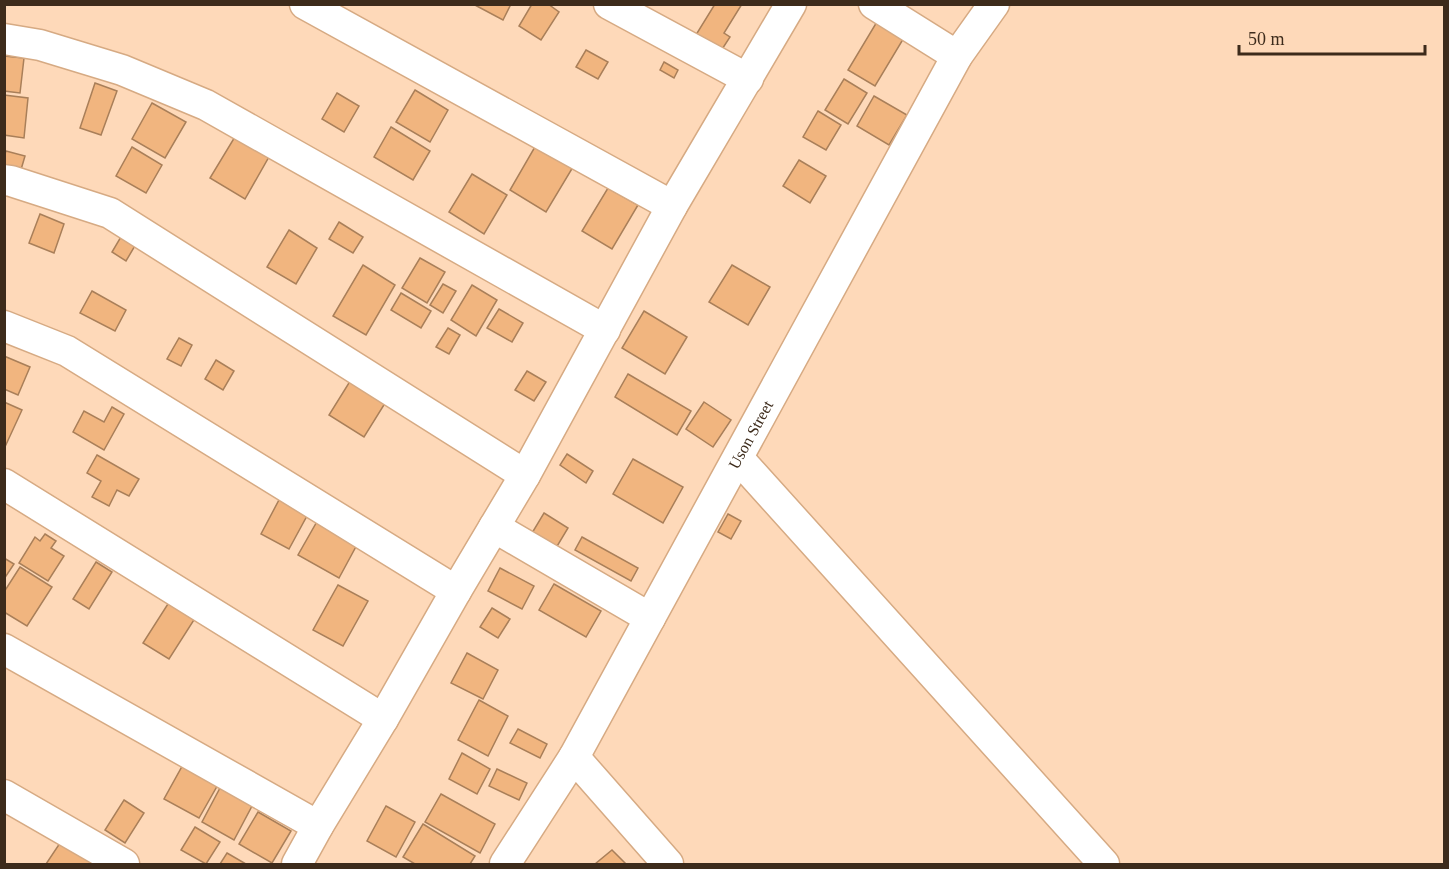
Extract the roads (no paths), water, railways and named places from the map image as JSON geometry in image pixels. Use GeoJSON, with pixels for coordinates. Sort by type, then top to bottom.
{"type":"FeatureCollection","features":[{"type":"Feature","properties":{"kind":"street"},"geometry":{"type":"LineString","coordinates":[[305,4],[672,206]]}},
{"type":"Feature","properties":{"kind":"street"},"geometry":{"type":"LineString","coordinates":[[609,4],[748,79]]}},
{"type":"Feature","properties":{"kind":"street"},"geometry":{"type":"LineString","coordinates":[[297,864],[525,475],[672,206],[791,4]]}},
{"type":"Feature","properties":{"kind":"street"},"geometry":{"type":"LineString","coordinates":[[874,4],[957,56]]}},
{"type":"Feature","properties":{"kind":"street","name":"Uson Street"},"geometry":{"type":"LineString","coordinates":[[505,864],[574,757],[957,56],[994,4]]}},
{"type":"Feature","properties":{"kind":"street"},"geometry":{"type":"LineString","coordinates":[[4,39],[40,45],[122,70],[206,105],[605,330]]}},
{"type":"Feature","properties":{"kind":"street"},"geometry":{"type":"LineString","coordinates":[[4,180],[110,213],[525,475]]}},
{"type":"Feature","properties":{"kind":"street"},"geometry":{"type":"LineString","coordinates":[[4,326],[67,351],[456,591]]}},
{"type":"Feature","properties":{"kind":"street"},"geometry":{"type":"LineString","coordinates":[[738,458],[1104,864]]}},
{"type":"Feature","properties":{"kind":"street"},"geometry":{"type":"LineString","coordinates":[[4,484],[383,719]]}},
{"type":"Feature","properties":{"kind":"street"},"geometry":{"type":"LineString","coordinates":[[494,527],[650,618]]}},
{"type":"Feature","properties":{"kind":"street"},"geometry":{"type":"LineString","coordinates":[[4,649],[318,826]]}},
{"type":"Feature","properties":{"kind":"street"},"geometry":{"type":"LineString","coordinates":[[574,757],[668,864]]}},
{"type":"Feature","properties":{"kind":"street"},"geometry":{"type":"LineString","coordinates":[[4,795],[124,864]]}}]}
